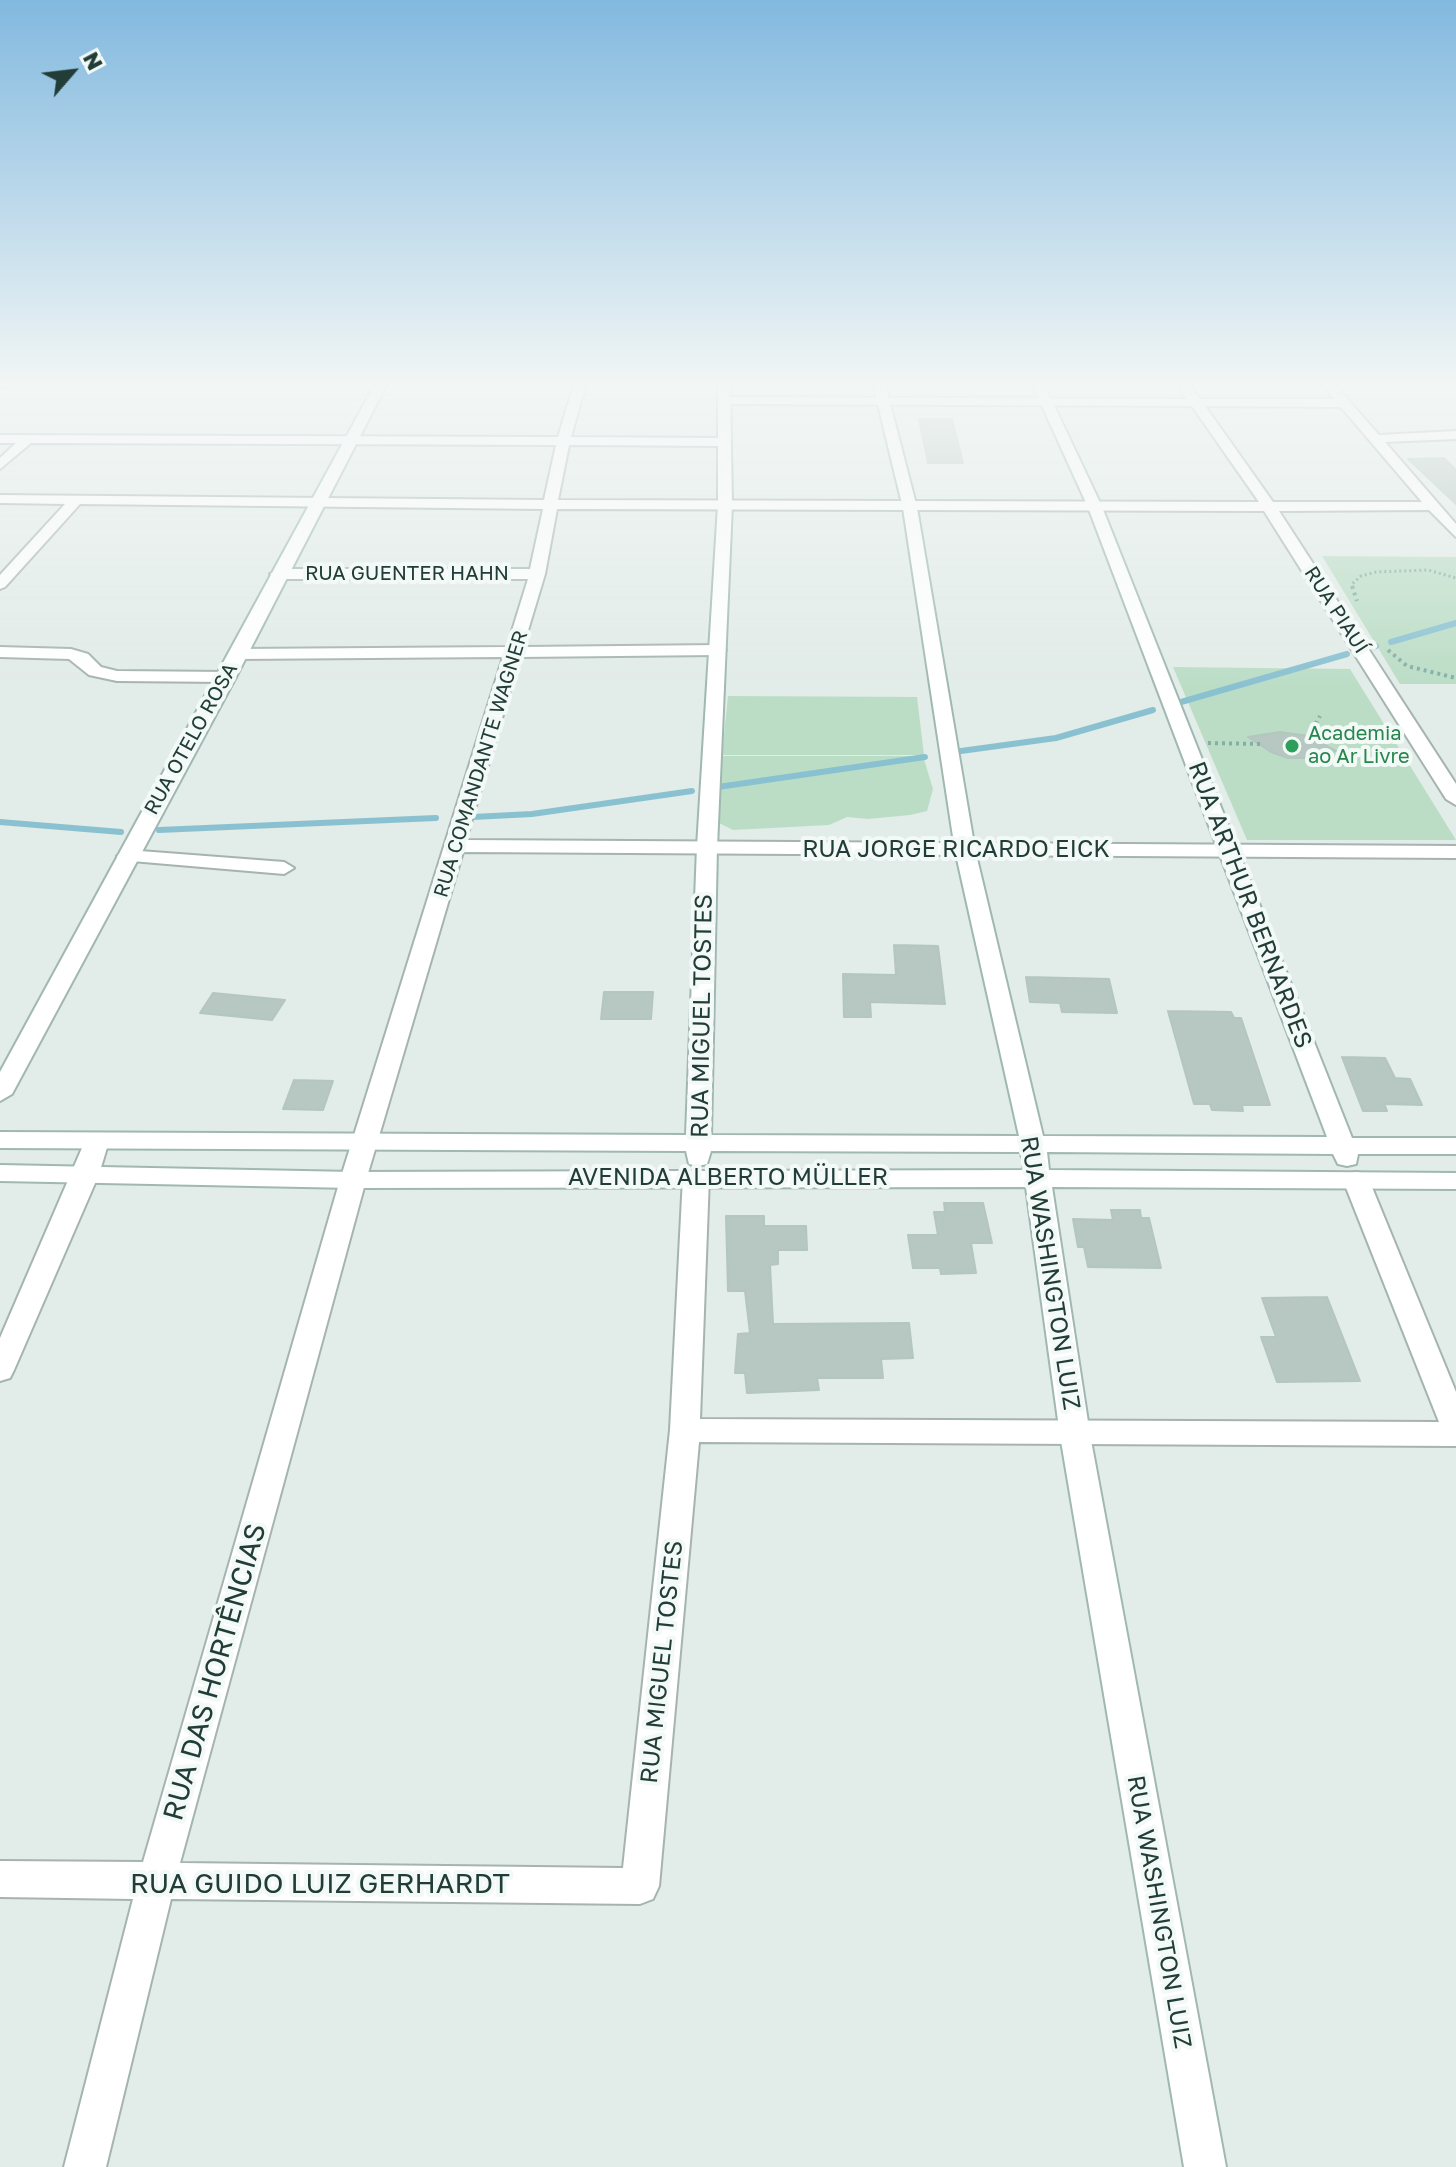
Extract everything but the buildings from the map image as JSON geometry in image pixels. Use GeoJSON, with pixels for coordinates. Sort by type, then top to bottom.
{"type":"FeatureCollection","features":[{"type":"Feature","properties":{"kind":"street","name":"RUA OTELO ROSA"},"geometry":{"type":"LineString","coordinates":[[0,1094],[227,677],[278,574],[327,485]]}},
{"type":"Feature","properties":{"kind":"street","name":"RUA COMANDANTE WAGNER"},"geometry":{"type":"LineString","coordinates":[[353,1180],[368,1140],[537,574],[554,485]]}},
{"type":"Feature","properties":{"kind":"street","name":"RUA MIGUEL TOSTES"},"geometry":{"type":"LineString","coordinates":[[640,1886],[685,1430],[724,485]]}},
{"type":"Feature","properties":{"kind":"street","name":"RUA WASHINGTON LUIZ"},"geometry":{"type":"LineString","coordinates":[[904,485],[965,850],[1034,1161],[1075,1435],[1205,2167]]}},
{"type":"Feature","properties":{"kind":"street","name":"RUA ARTHUR BERNARDES"},"geometry":{"type":"LineString","coordinates":[[1085,485],[1231,851],[1342,1146],[1456,1428]]}},
{"type":"Feature","properties":{"kind":"street","name":"RUA PIAUÍ"},"geometry":{"type":"LineString","coordinates":[[1254,485],[1456,799]]}},
{"type":"Feature","properties":{"kind":"street"},"geometry":{"type":"LineString","coordinates":[[1413,485],[1455,529]]}},
{"type":"Feature","properties":{"kind":"street"},"geometry":{"type":"LineString","coordinates":[[0,499],[910,508],[1430,506]]}},
{"type":"Feature","properties":{"kind":"street"},"geometry":{"type":"LineString","coordinates":[[0,584],[76,500]]}},
{"type":"Feature","properties":{"kind":"street","name":"RUA GUENTER HAHN"},"geometry":{"type":"LineString","coordinates":[[278,574],[537,574]]}},
{"type":"Feature","properties":{"kind":"street"},"geometry":{"type":"LineString","coordinates":[[238,654],[718,650]]}},
{"type":"Feature","properties":{"kind":"street"},"geometry":{"type":"LineString","coordinates":[[0,652],[71,654],[82,658],[95,671],[117,676],[227,677]]}},
{"type":"Feature","properties":{"kind":"street","name":"RUA JORGE RICARDO EICK"},"geometry":{"type":"LineString","coordinates":[[456,846],[1456,852]]}},
{"type":"Feature","properties":{"kind":"street"},"geometry":{"type":"LineString","coordinates":[[127,856],[284,868]]}},
{"type":"Feature","properties":{"kind":"street","name":"AVENIDA ALBERTO MÜLLER"},"geometry":{"type":"LineString","coordinates":[[0,1140],[699,1143],[1356,1180],[1456,1181]]}},
{"type":"Feature","properties":{"kind":"street"},"geometry":{"type":"LineString","coordinates":[[0,1370],[86,1174],[97,1141]]}},
{"type":"Feature","properties":{"kind":"street","name":"AVENIDA ALBERTO MÜLLER"},"geometry":{"type":"LineString","coordinates":[[0,1173],[353,1180],[696,1177],[1342,1146],[1456,1146]]}},
{"type":"Feature","properties":{"kind":"street","name":"RUA DAS HORTÊNCIAS"},"geometry":{"type":"LineString","coordinates":[[85,2167],[156,1883],[353,1180]]}},
{"type":"Feature","properties":{"kind":"street"},"geometry":{"type":"LineString","coordinates":[[685,1430],[1075,1435],[1456,1434]]}},
{"type":"Feature","properties":{"kind":"street","name":"RUA GUIDO LUIZ GERHARDT"},"geometry":{"type":"LineString","coordinates":[[0,1879],[640,1886]]}},
{"type":"Feature","properties":{"kind":"path"},"geometry":{"type":"LineString","coordinates":[[1362,609],[1352,584],[1368,573],[1404,569],[1437,571],[1456,578]]}},
{"type":"Feature","properties":{"kind":"path"},"geometry":{"type":"LineString","coordinates":[[1383,644],[1407,666],[1456,678]]}},
{"type":"Feature","properties":{"kind":"path"},"geometry":{"type":"LineString","coordinates":[[1309,736],[1320,716]]}},
{"type":"Feature","properties":{"kind":"path"},"geometry":{"type":"LineString","coordinates":[[1316,740],[1418,736]]}},
{"type":"Feature","properties":{"kind":"path"},"geometry":{"type":"LineString","coordinates":[[1187,743],[1262,744]]}},
{"type":"Feature","properties":{"kind":"green space"},"geometry":{"type":"Polygon","coordinates":[[[1322,556],[1456,557],[1456,684],[1400,684],[1322,556]]]}},
{"type":"Feature","properties":{"kind":"green space"},"geometry":{"type":"Polygon","coordinates":[[[1173,667],[1350,669],[1456,840],[1247,840],[1173,667]]]}},
{"type":"Feature","properties":{"kind":"green space"},"geometry":{"type":"Polygon","coordinates":[[[728,696],[917,697],[924,755],[722,755],[728,696]]]}},
{"type":"Feature","properties":{"kind":"green space"},"geometry":{"type":"Polygon","coordinates":[[[722,756],[923,756],[933,789],[927,811],[910,815],[868,819],[847,817],[829,825],[733,830],[719,823],[722,756]]]}},
{"type":"Feature","properties":{"kind":"waterway"},"geometry":{"type":"LineString","coordinates":[[1391,642],[1456,623]]}},
{"type":"Feature","properties":{"kind":"waterway"},"geometry":{"type":"LineString","coordinates":[[1372,647],[1376,646]]}},
{"type":"Feature","properties":{"kind":"waterway"},"geometry":{"type":"LineString","coordinates":[[1181,702],[1347,654]]}},
{"type":"Feature","properties":{"kind":"waterway"},"geometry":{"type":"LineString","coordinates":[[961,751],[1056,738],[1153,710]]}},
{"type":"Feature","properties":{"kind":"waterway"},"geometry":{"type":"LineString","coordinates":[[718,787],[925,757]]}},
{"type":"Feature","properties":{"kind":"waterway"},"geometry":{"type":"LineString","coordinates":[[473,817],[532,814],[692,791]]}},
{"type":"Feature","properties":{"kind":"waterway"},"geometry":{"type":"LineString","coordinates":[[159,830],[436,818]]}},
{"type":"Feature","properties":{"kind":"waterway"},"geometry":{"type":"LineString","coordinates":[[0,822],[121,832]]}},
{"type":"Feature","properties":{"kind":"place","name":"Academia ao Ar Livre"},"geometry":{"type":"Point","coordinates":[1292,746]}}]}
